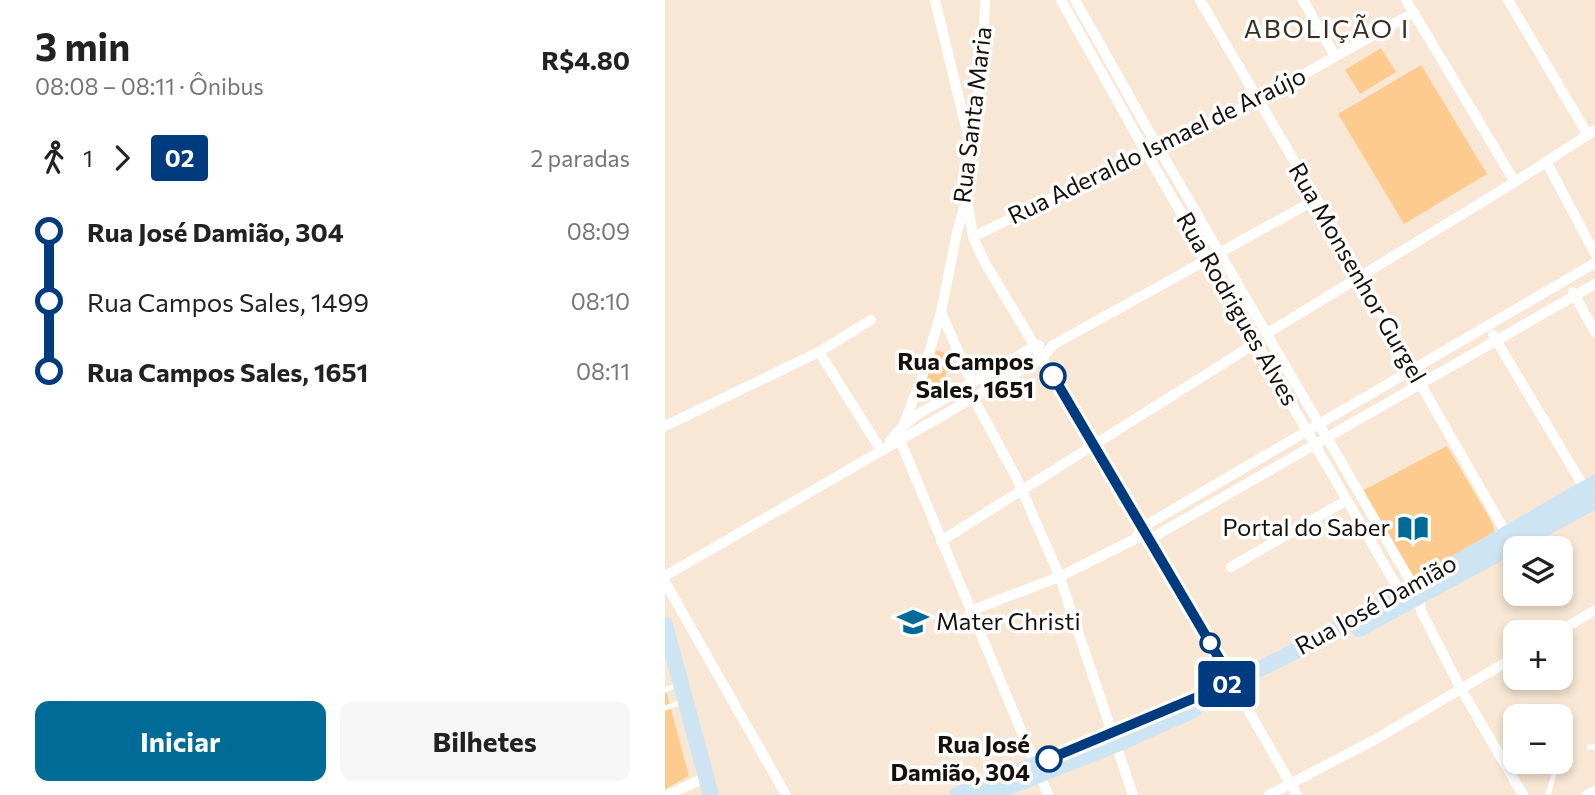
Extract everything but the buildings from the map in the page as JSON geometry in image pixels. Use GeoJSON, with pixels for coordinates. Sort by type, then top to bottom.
{"type":"FeatureCollection","features":[{"type":"Feature","properties":{"kind":"street"},"geometry":{"type":"LineString","coordinates":[[935,0],[971,145]]}},
{"type":"Feature","properties":{"kind":"street","name":"Rua Santa Maria"},"geometry":{"type":"LineString","coordinates":[[884,448],[900,433],[922,377],[941,313],[957,232],[967,198],[983,57],[985,0]]}},
{"type":"Feature","properties":{"kind":"street","name":"Rua Rodrigues Alves"},"geometry":{"type":"LineString","coordinates":[[1061,0],[1347,500],[1412,598]]}},
{"type":"Feature","properties":{"kind":"street","name":"Rua Rodrigues Alves"},"geometry":{"type":"LineString","coordinates":[[1076,0],[1319,425],[1461,689],[1523,795]]}},
{"type":"Feature","properties":{"kind":"street","name":"Rua Monsenhor Gurgel"},"geometry":{"type":"LineString","coordinates":[[1200,0],[1362,277],[1508,536]]}},
{"type":"Feature","properties":{"kind":"street"},"geometry":{"type":"LineString","coordinates":[[1303,0],[1335,57]]}},
{"type":"Feature","properties":{"kind":"street"},"geometry":{"type":"LineString","coordinates":[[1406,0],[1515,182]]}},
{"type":"Feature","properties":{"kind":"street"},"geometry":{"type":"LineString","coordinates":[[1266,334],[1547,163],[1591,132],[1508,0]]}},
{"type":"Feature","properties":{"kind":"street","name":"Rua Aderaldo Ismael de Araújo"},"geometry":{"type":"LineString","coordinates":[[973,237],[1258,100],[1413,13]]}},
{"type":"Feature","properties":{"kind":"street"},"geometry":{"type":"LineString","coordinates":[[1547,163],[1595,254]]}},
{"type":"Feature","properties":{"kind":"street"},"geometry":{"type":"LineString","coordinates":[[967,198],[973,237],[984,261],[1143,527],[1294,790]]}},
{"type":"Feature","properties":{"kind":"street"},"geometry":{"type":"LineString","coordinates":[[900,433],[973,397],[1042,358],[1052,345],[1315,200]]}},
{"type":"Feature","properties":{"kind":"street"},"geometry":{"type":"LineString","coordinates":[[969,611],[1059,577],[1135,538],[1143,527],[1595,263]]}},
{"type":"Feature","properties":{"kind":"street"},"geometry":{"type":"LineString","coordinates":[[1566,281],[1595,332]]}},
{"type":"Feature","properties":{"kind":"street"},"geometry":{"type":"LineString","coordinates":[[1135,538],[1150,540],[1314,443],[1595,284]]}},
{"type":"Feature","properties":{"kind":"street"},"geometry":{"type":"LineString","coordinates":[[941,313],[972,383]]}},
{"type":"Feature","properties":{"kind":"street"},"geometry":{"type":"LineString","coordinates":[[665,426],[819,352],[871,320]]}},
{"type":"Feature","properties":{"kind":"street"},"geometry":{"type":"LineString","coordinates":[[1489,326],[1592,491]]}},
{"type":"Feature","properties":{"kind":"street"},"geometry":{"type":"LineString","coordinates":[[941,541],[1256,342]]}},
{"type":"Feature","properties":{"kind":"street"},"geometry":{"type":"LineString","coordinates":[[900,433],[915,416],[1035,345],[1052,345]]}},
{"type":"Feature","properties":{"kind":"street"},"geometry":{"type":"LineString","coordinates":[[665,576],[884,448],[819,352]]}},
{"type":"Feature","properties":{"kind":"street"},"geometry":{"type":"LineString","coordinates":[[973,397],[1022,490],[1059,577],[1115,735],[1133,795]]}},
{"type":"Feature","properties":{"kind":"street"},"geometry":{"type":"LineString","coordinates":[[900,433],[969,611],[1048,795]]}},
{"type":"Feature","properties":{"kind":"street","name":"Rua José Damião"},"geometry":{"type":"LineString","coordinates":[[1515,536],[1592,491]]}},
{"type":"Feature","properties":{"kind":"street"},"geometry":{"type":"LineString","coordinates":[[1231,566],[1347,500]]}},
{"type":"Feature","properties":{"kind":"street","name":"Rua José Damião"},"geometry":{"type":"LineString","coordinates":[[989,795],[1115,735],[1235,686],[1412,598],[1503,543]]}},
{"type":"Feature","properties":{"kind":"street"},"geometry":{"type":"LineString","coordinates":[[665,583],[786,795]]}},
{"type":"Feature","properties":{"kind":"street"},"geometry":{"type":"LineString","coordinates":[[1573,623],[1595,610]]}},
{"type":"Feature","properties":{"kind":"street"},"geometry":{"type":"LineString","coordinates":[[665,625],[711,795]]}},
{"type":"Feature","properties":{"kind":"street"},"geometry":{"type":"LineString","coordinates":[[1269,795],[1294,790],[1503,664]]}},
{"type":"Feature","properties":{"kind":"street"},"geometry":{"type":"LineString","coordinates":[[1115,735],[1140,795]]}},
{"type":"Feature","properties":{"kind":"street","name":"Rua José Damião"},"geometry":{"type":"LineString","coordinates":[[957,795],[1039,769]]}},
{"type":"Feature","properties":{"kind":"street"},"geometry":{"type":"LineString","coordinates":[[668,795],[706,777]]}},
{"type":"Feature","properties":{"kind":"street"},"geometry":{"type":"LineString","coordinates":[[1587,795],[1595,791]]}},
{"type":"Feature","properties":{"kind":"lane"},"geometry":{"type":"LineString","coordinates":[[665,690],[681,684]]}},
{"type":"Feature","properties":{"kind":"lane"},"geometry":{"type":"LineString","coordinates":[[665,708],[685,700]]}},
{"type":"Feature","properties":{"kind":"lane"},"geometry":{"type":"LineString","coordinates":[[1549,795],[1554,774]]}},
{"type":"Feature","properties":{"kind":"shaded area"},"geometry":{"type":"Polygon","coordinates":[[[1381,48],[1396,72],[1360,94],[1345,70],[1381,48]]]}},
{"type":"Feature","properties":{"kind":"shaded area"},"geometry":{"type":"Polygon","coordinates":[[[1421,65],[1487,174],[1404,224],[1338,114],[1421,65]]]}},
{"type":"Feature","properties":{"kind":"shaded area"},"geometry":{"type":"Polygon","coordinates":[[[936,350],[951,355],[943,385],[926,381],[936,350]]]}},
{"type":"Feature","properties":{"kind":"shaded area"},"geometry":{"type":"Polygon","coordinates":[[[1447,446],[1493,524],[1494,532],[1413,578],[1362,491],[1447,446]]]}},
{"type":"Feature","properties":{"kind":"shaded area"},"geometry":{"type":"Polygon","coordinates":[[[665,687],[689,776],[665,789],[665,687]]]}},
{"type":"Feature","properties":{"kind":"bus line","name":"02"},"geometry":{"type":"LineString","coordinates":[[1049,759],[1233,682],[1053,376]]}},
{"type":"Feature","properties":{"kind":"place","name":"Rua Campos Sales, 1651"},"geometry":{"type":"Point","coordinates":[1053,376]}},
{"type":"Feature","properties":{"kind":"place","name":"Portal do Saber"},"geometry":{"type":"Point","coordinates":[1413,528]}},
{"type":"Feature","properties":{"kind":"place","name":"Mater Christi"},"geometry":{"type":"Point","coordinates":[913,622]}},
{"type":"Feature","properties":{"kind":"place","name":"Rua José Damião, 304"},"geometry":{"type":"Point","coordinates":[1049,759]}},
{"type":"Feature","properties":{"kind":"district","name":"ABOLIÇÃO I"},"geometry":{"type":"Point","coordinates":[1327,29]}}]}
